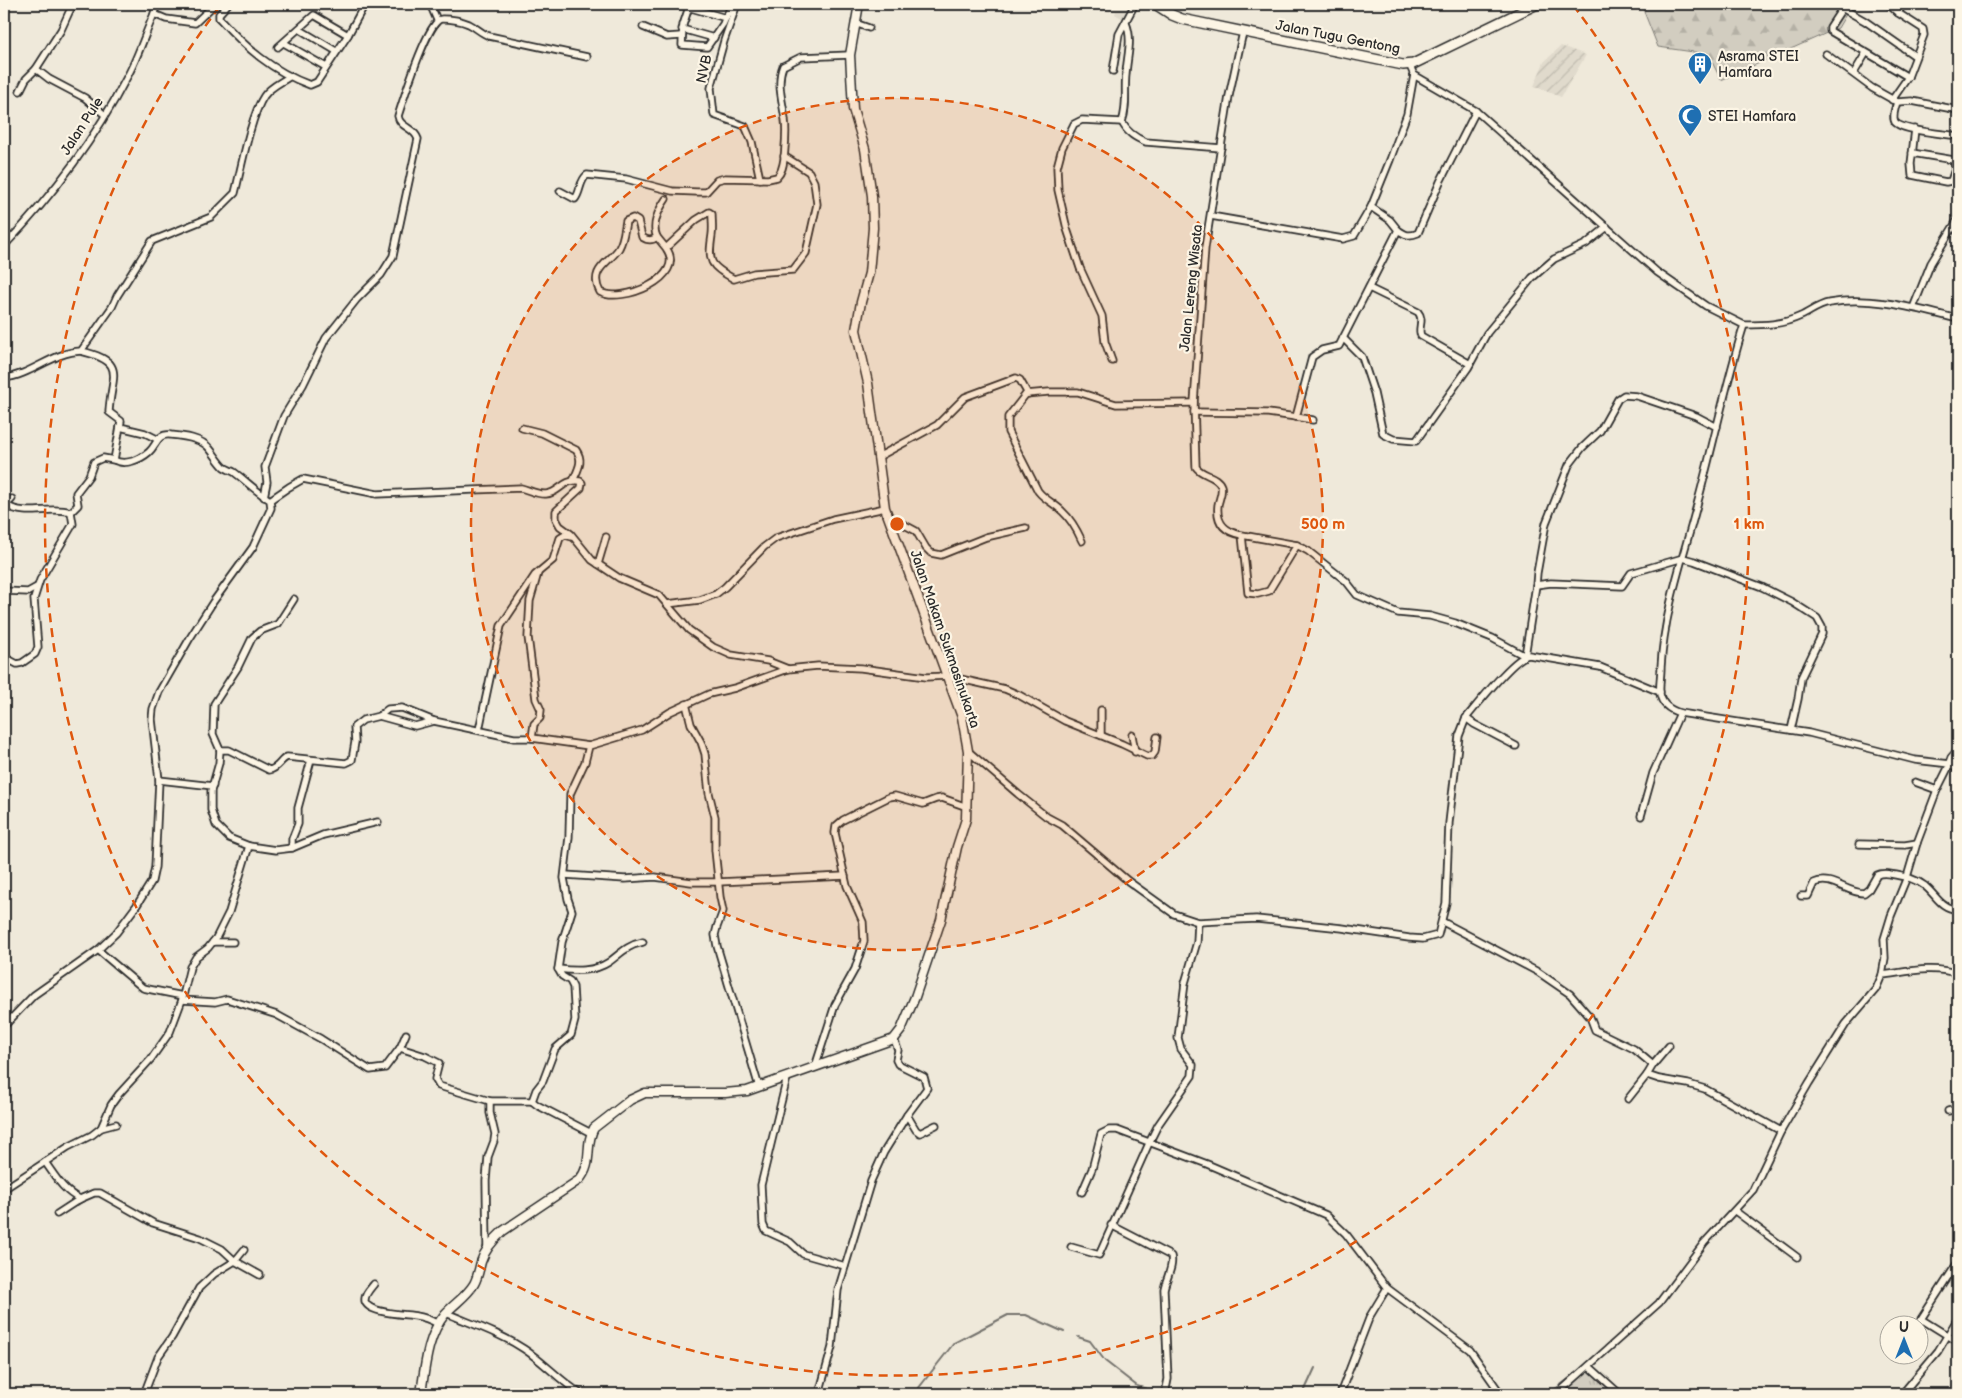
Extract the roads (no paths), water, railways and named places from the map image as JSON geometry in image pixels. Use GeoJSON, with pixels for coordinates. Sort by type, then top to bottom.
{"type":"FeatureCollection","features":[{"type":"Feature","properties":{"kind":"main road","name":"Jalan Tugu Gentong"},"geometry":{"type":"LineString","coordinates":[[1155,4],[1182,19],[1361,57],[1409,64],[1537,4]]}},
{"type":"Feature","properties":{"kind":"street","name":"Jalan Pule"},"geometry":{"type":"LineString","coordinates":[[4,246],[56,189],[105,115],[128,76],[154,14],[156,4]]}},
{"type":"Feature","properties":{"kind":"street"},"geometry":{"type":"LineString","coordinates":[[154,14],[166,19],[195,24],[215,4]]}},
{"type":"Feature","properties":{"kind":"street"},"geometry":{"type":"LineString","coordinates":[[228,4],[219,18],[237,38],[258,57],[289,77],[310,84],[317,82],[348,35],[365,4]]}},
{"type":"Feature","properties":{"kind":"street"},"geometry":{"type":"LineString","coordinates":[[430,4],[437,20]]}},
{"type":"Feature","properties":{"kind":"street"},"geometry":{"type":"LineString","coordinates":[[677,4],[726,18]]}},
{"type":"Feature","properties":{"kind":"street"},"geometry":{"type":"LineString","coordinates":[[689,8],[682,29],[682,45],[707,47],[726,18],[732,4]]}},
{"type":"Feature","properties":{"kind":"street","name":"NVB"},"geometry":{"type":"LineString","coordinates":[[738,4],[724,41],[711,88],[714,115],[745,126],[752,142],[760,179]]}},
{"type":"Feature","properties":{"kind":"street","name":"Jalan Makam Sukmasinukarta"},"geometry":{"type":"LineString","coordinates":[[859,4],[850,55],[853,109],[865,149],[872,196],[873,243],[869,273],[856,330],[868,383],[887,512],[962,717],[968,751],[966,819],[957,847],[941,920],[915,997],[904,1023],[894,1039]]}},
{"type":"Feature","properties":{"kind":"street"},"geometry":{"type":"LineString","coordinates":[[1113,71],[1119,34],[1135,4]]}},
{"type":"Feature","properties":{"kind":"street"},"geometry":{"type":"LineString","coordinates":[[1888,4],[1924,30],[1924,35],[1908,77],[1894,101],[1896,122],[1902,126],[1915,129],[1958,136]]}},
{"type":"Feature","properties":{"kind":"street"},"geometry":{"type":"LineString","coordinates":[[1898,13],[1903,4]]}},
{"type":"Feature","properties":{"kind":"street"},"geometry":{"type":"LineString","coordinates":[[1908,77],[1830,31],[1830,27],[1843,6],[1915,56]]}},
{"type":"Feature","properties":{"kind":"street"},"geometry":{"type":"LineString","coordinates":[[20,91],[26,78],[36,69],[61,30],[71,8]]}},
{"type":"Feature","properties":{"kind":"street"},"geometry":{"type":"LineString","coordinates":[[326,67],[281,45],[314,15],[348,35]]}},
{"type":"Feature","properties":{"kind":"street"},"geometry":{"type":"LineString","coordinates":[[437,20],[445,19],[467,24],[489,36],[587,57]]}},
{"type":"Feature","properties":{"kind":"street"},"geometry":{"type":"LineString","coordinates":[[264,496],[267,482],[265,467],[284,416],[303,385],[326,338],[357,299],[382,275],[393,256],[418,139],[414,132],[400,123],[398,116],[425,40],[437,20]]}},
{"type":"Feature","properties":{"kind":"street"},"geometry":{"type":"LineString","coordinates":[[855,23],[869,28]]}},
{"type":"Feature","properties":{"kind":"street"},"geometry":{"type":"LineString","coordinates":[[1122,122],[1126,113],[1125,75],[1130,44],[1130,34],[1126,23]]}},
{"type":"Feature","properties":{"kind":"street"},"geometry":{"type":"LineString","coordinates":[[643,26],[667,37],[681,36]]}},
{"type":"Feature","properties":{"kind":"street"},"geometry":{"type":"LineString","coordinates":[[298,29],[336,51]]}},
{"type":"Feature","properties":{"kind":"street"},"geometry":{"type":"LineString","coordinates":[[682,29],[714,38]]}},
{"type":"Feature","properties":{"kind":"street","name":"Jalan Lereng Wisata"},"geometry":{"type":"LineString","coordinates":[[1242,32],[1229,96],[1205,248],[1194,403],[1196,467],[1199,471],[1216,479],[1221,485],[1221,496],[1218,505],[1222,527],[1232,533],[1242,535]]}},
{"type":"Feature","properties":{"kind":"street"},"geometry":{"type":"LineString","coordinates":[[1854,73],[1866,53]]}},
{"type":"Feature","properties":{"kind":"street"},"geometry":{"type":"LineString","coordinates":[[1826,54],[1872,88],[1894,101],[1912,101],[1958,110]]}},
{"type":"Feature","properties":{"kind":"street"},"geometry":{"type":"LineString","coordinates":[[560,192],[576,199],[579,195],[582,179],[587,175],[626,179],[672,191],[696,192],[706,192],[717,180],[726,178],[774,178],[780,174],[784,156],[785,121],[780,89],[780,77],[784,66],[801,56],[850,55]]}},
{"type":"Feature","properties":{"kind":"street"},"geometry":{"type":"LineString","coordinates":[[1409,64],[1414,74],[1476,111],[1657,272],[1683,292],[1706,306],[1744,324],[1778,324],[1799,317],[1820,306],[1840,302],[1875,302],[1913,308],[1958,319]]}},
{"type":"Feature","properties":{"kind":"street"},"geometry":{"type":"LineString","coordinates":[[36,69],[49,79],[85,98],[105,115]]}},
{"type":"Feature","properties":{"kind":"street"},"geometry":{"type":"LineString","coordinates":[[1211,216],[1347,239],[1354,236],[1370,207],[1406,119],[1414,74]]}},
{"type":"Feature","properties":{"kind":"street"},"geometry":{"type":"LineString","coordinates":[[82,351],[152,242],[211,217],[235,193],[256,114],[270,89],[289,77]]}},
{"type":"Feature","properties":{"kind":"street"},"geometry":{"type":"LineString","coordinates":[[1370,207],[1390,220],[1405,235],[1411,236],[1418,233],[1440,182],[1476,111]]}},
{"type":"Feature","properties":{"kind":"street"},"geometry":{"type":"LineString","coordinates":[[1112,361],[1106,342],[1102,316],[1080,268],[1063,218],[1058,190],[1057,167],[1062,148],[1074,124],[1082,120],[1122,122]]}},
{"type":"Feature","properties":{"kind":"street"},"geometry":{"type":"LineString","coordinates":[[1122,122],[1136,137],[1146,142],[1221,148]]}},
{"type":"Feature","properties":{"kind":"street"},"geometry":{"type":"LineString","coordinates":[[1912,153],[1954,160],[1955,169],[1951,181],[1949,183],[1913,176],[1910,169],[1912,153],[1915,129]]}},
{"type":"Feature","properties":{"kind":"street"},"geometry":{"type":"LineString","coordinates":[[666,248],[696,220],[709,212],[712,214],[711,261],[721,271],[734,279],[754,273],[793,270],[806,253],[817,204],[814,182],[809,172],[784,156]]}},
{"type":"Feature","properties":{"kind":"street"},"geometry":{"type":"LineString","coordinates":[[657,237],[653,240],[645,239],[642,237],[638,221],[633,218],[626,221],[624,235],[618,250],[597,274],[596,284],[600,292],[614,295],[625,294],[651,285],[661,278],[671,265],[671,257],[657,237],[655,230],[659,210],[666,199]]}},
{"type":"Feature","properties":{"kind":"street"},"geometry":{"type":"LineString","coordinates":[[1913,308],[1931,263],[1958,219]]}},
{"type":"Feature","properties":{"kind":"street"},"geometry":{"type":"LineString","coordinates":[[1343,338],[1362,357],[1385,436],[1412,442],[1420,437],[1470,364],[1487,333],[1532,278],[1554,259],[1586,244],[1607,227]]}},
{"type":"Feature","properties":{"kind":"street"},"geometry":{"type":"LineString","coordinates":[[1296,417],[1312,357],[1322,350],[1339,346],[1398,230]]}},
{"type":"Feature","properties":{"kind":"street"},"geometry":{"type":"LineString","coordinates":[[1369,288],[1418,312],[1422,318],[1419,329],[1422,336],[1470,364]]}},
{"type":"Feature","properties":{"kind":"street"},"geometry":{"type":"LineString","coordinates":[[1744,324],[1683,558],[1671,596],[1662,645],[1660,692],[1666,706],[1672,711],[1680,713],[1809,733],[1915,760],[1950,764],[1958,768]]}},
{"type":"Feature","properties":{"kind":"street"},"geometry":{"type":"LineString","coordinates":[[4,378],[21,375],[68,351],[82,351],[101,356],[108,361],[112,367],[114,381],[109,412],[120,419],[114,460]]}},
{"type":"Feature","properties":{"kind":"street"},"geometry":{"type":"LineString","coordinates":[[878,458],[937,425],[965,397],[1016,378],[1020,380],[1028,394]]}},
{"type":"Feature","properties":{"kind":"street"},"geometry":{"type":"LineString","coordinates":[[1082,541],[1078,531],[1063,512],[1043,498],[1008,432],[1008,417],[1021,398],[1028,394],[1078,392],[1116,404],[1194,403]]}},
{"type":"Feature","properties":{"kind":"street"},"geometry":{"type":"LineString","coordinates":[[968,751],[1047,817],[1062,825],[1136,886],[1174,914],[1198,922],[1256,919],[1342,928],[1409,938],[1423,939],[1438,935],[1443,922],[1446,903],[1449,823],[1459,736],[1466,718],[1513,665],[1525,656],[1546,523],[1569,464],[1600,431],[1618,399],[1624,395],[1637,396],[1696,416],[1717,427]]}},
{"type":"Feature","properties":{"kind":"street"},"geometry":{"type":"LineString","coordinates":[[1194,412],[1268,413],[1313,420]]}},
{"type":"Feature","properties":{"kind":"street"},"geometry":{"type":"LineString","coordinates":[[120,427],[145,433],[157,439]]}},
{"type":"Feature","properties":{"kind":"street"},"geometry":{"type":"LineString","coordinates":[[522,428],[542,433],[576,450],[580,463],[573,480]]}},
{"type":"Feature","properties":{"kind":"street"},"geometry":{"type":"LineString","coordinates":[[4,1026],[34,995],[98,950],[116,933],[129,917],[154,874],[161,780],[152,719],[159,692],[213,602],[236,574],[253,547],[271,508],[270,500],[233,472],[226,469],[216,459],[210,449],[199,441],[166,434],[157,439],[150,451],[139,459],[124,463],[103,458],[94,462],[88,476],[76,493],[78,505],[71,512]]}},
{"type":"Feature","properties":{"kind":"street"},"geometry":{"type":"LineString","coordinates":[[270,500],[289,486],[303,479],[377,494],[521,488],[539,494],[548,494],[573,480],[581,482],[582,485],[556,511],[556,519],[560,526],[576,538],[584,551],[598,564],[619,578],[659,595],[678,620],[713,647],[731,655],[755,657],[788,668]]}},
{"type":"Feature","properties":{"kind":"street"},"geometry":{"type":"LineString","coordinates":[[12,499],[5,506],[18,511],[57,509],[71,512]]}},
{"type":"Feature","properties":{"kind":"street"},"geometry":{"type":"LineString","coordinates":[[4,657],[17,664],[22,663],[35,654],[38,641],[34,599],[38,586],[73,524],[71,512]]}},
{"type":"Feature","properties":{"kind":"street"},"geometry":{"type":"LineString","coordinates":[[667,604],[700,600],[716,594],[764,547],[776,538],[833,519],[887,512],[916,530],[931,553],[941,555],[986,537],[1026,528]]}},
{"type":"Feature","properties":{"kind":"street"},"geometry":{"type":"LineString","coordinates":[[479,730],[501,626],[538,573],[553,560],[560,538],[565,535],[576,538]]}},
{"type":"Feature","properties":{"kind":"street"},"geometry":{"type":"LineString","coordinates":[[1297,545],[1269,591],[1258,594],[1248,593],[1242,535],[1297,545],[1308,551],[1342,578],[1357,595],[1398,613],[1430,616],[1455,623],[1492,638],[1525,656],[1558,659],[1600,667],[1660,692]]}},
{"type":"Feature","properties":{"kind":"street"},"geometry":{"type":"LineString","coordinates":[[598,564],[606,537]]}},
{"type":"Feature","properties":{"kind":"street"},"geometry":{"type":"LineString","coordinates":[[1536,585],[1551,583],[1622,586],[1630,573],[1683,558],[1762,587],[1811,613],[1820,622],[1822,627],[1820,640],[1801,678],[1791,730]]}},
{"type":"Feature","properties":{"kind":"street"},"geometry":{"type":"LineString","coordinates":[[532,738],[534,724],[540,718],[541,710],[536,699],[528,637],[530,601],[538,573]]}},
{"type":"Feature","properties":{"kind":"street"},"geometry":{"type":"LineString","coordinates":[[4,591],[28,592],[38,586]]}},
{"type":"Feature","properties":{"kind":"street"},"geometry":{"type":"LineString","coordinates":[[294,599],[278,624],[256,634],[238,667],[214,704],[213,734],[220,750],[211,791],[211,810],[216,825],[229,838],[249,846],[276,850],[292,848],[323,836],[378,822]]}},
{"type":"Feature","properties":{"kind":"street"},"geometry":{"type":"LineString","coordinates":[[220,750],[229,750],[269,770],[274,769],[283,759],[287,758],[346,763],[352,760],[355,742],[354,727],[362,720],[379,716],[388,709],[402,708],[434,721],[514,738],[532,738],[589,746],[642,730],[686,704],[709,694],[735,688],[788,668],[818,666],[891,671],[926,677],[947,676],[1004,689],[1136,752],[1152,756],[1155,752],[1157,737]]}},
{"type":"Feature","properties":{"kind":"street"},"geometry":{"type":"LineString","coordinates":[[686,704],[691,724],[702,742],[709,793],[715,817],[715,850],[723,911],[715,935],[717,946],[760,1087]]}},
{"type":"Feature","properties":{"kind":"street"},"geometry":{"type":"LineString","coordinates":[[1101,710],[1101,735]]}},
{"type":"Feature","properties":{"kind":"street"},"geometry":{"type":"LineString","coordinates":[[1641,816],[1653,773],[1680,713]]}},
{"type":"Feature","properties":{"kind":"street"},"geometry":{"type":"LineString","coordinates":[[379,716],[415,726],[434,721]]}},
{"type":"Feature","properties":{"kind":"street"},"geometry":{"type":"LineString","coordinates":[[1466,718],[1479,727],[1516,746]]}},
{"type":"Feature","properties":{"kind":"street"},"geometry":{"type":"LineString","coordinates":[[1132,735],[1136,752]]}},
{"type":"Feature","properties":{"kind":"street"},"geometry":{"type":"LineString","coordinates":[[532,1101],[536,1090],[543,1081],[555,1049],[571,1035],[575,1020],[572,986],[570,981],[560,974],[558,969],[562,942],[572,911],[565,888],[570,794],[589,746]]}},
{"type":"Feature","properties":{"kind":"street"},"geometry":{"type":"LineString","coordinates":[[1557,1394],[1659,1303],[1704,1243],[1735,1211],[1756,1185],[1781,1132],[1842,1030],[1876,989],[1882,975],[1885,958],[1884,939],[1891,916],[1907,877],[1917,843],[1937,790],[1952,758],[1958,751]]}},
{"type":"Feature","properties":{"kind":"street"},"geometry":{"type":"LineString","coordinates":[[292,848],[292,839],[298,824],[298,808],[311,760]]}},
{"type":"Feature","properties":{"kind":"street"},"geometry":{"type":"LineString","coordinates":[[161,780],[212,786]]}},
{"type":"Feature","properties":{"kind":"street"},"geometry":{"type":"LineString","coordinates":[[1915,782],[1937,790]]}},
{"type":"Feature","properties":{"kind":"street"},"geometry":{"type":"LineString","coordinates":[[815,1068],[835,1005],[855,969],[864,941],[863,922],[845,876],[835,833],[836,826],[843,820],[884,799],[894,796],[923,804],[936,798],[942,798],[967,807]]}},
{"type":"Feature","properties":{"kind":"street"},"geometry":{"type":"LineString","coordinates":[[1858,844],[1905,845],[1917,843]]}},
{"type":"Feature","properties":{"kind":"street"},"geometry":{"type":"LineString","coordinates":[[101,1128],[111,1105],[151,1059],[170,1032],[190,967],[196,957],[213,942],[229,912],[249,846]]}},
{"type":"Feature","properties":{"kind":"street"},"geometry":{"type":"LineString","coordinates":[[565,874],[625,879],[655,877],[691,882],[845,876]]}},
{"type":"Feature","properties":{"kind":"street"},"geometry":{"type":"LineString","coordinates":[[1801,896],[1808,896],[1813,884],[1819,881],[1830,881],[1860,893],[1869,889],[1878,874],[1907,877],[1925,886],[1943,906],[1958,910]]}},
{"type":"Feature","properties":{"kind":"street"},"geometry":{"type":"LineString","coordinates":[[1071,1247],[1099,1255],[1150,1141],[1193,1072],[1192,1062],[1181,1049],[1178,1038],[1185,983],[1197,942],[1198,922]]}},
{"type":"Feature","properties":{"kind":"street"},"geometry":{"type":"LineString","coordinates":[[1443,922],[1538,972],[1577,1000],[1590,1017],[1595,1030],[1634,1049],[1653,1065]]}},
{"type":"Feature","properties":{"kind":"street"},"geometry":{"type":"LineString","coordinates":[[213,942],[232,942]]}},
{"type":"Feature","properties":{"kind":"street"},"geometry":{"type":"LineString","coordinates":[[558,969],[590,970],[608,963],[628,946],[643,942]]}},
{"type":"Feature","properties":{"kind":"street"},"geometry":{"type":"LineString","coordinates":[[98,950],[144,988],[182,998],[215,1002],[227,999],[277,1015],[315,1035],[370,1070],[385,1068],[400,1048],[406,1034]]}},
{"type":"Feature","properties":{"kind":"street"},"geometry":{"type":"LineString","coordinates":[[1882,975],[1932,969],[1948,970],[1958,974]]}},
{"type":"Feature","properties":{"kind":"street"},"geometry":{"type":"LineString","coordinates":[[421,1394],[430,1348],[438,1324],[471,1288],[487,1249],[503,1231],[579,1180],[587,1168],[591,1133],[594,1128],[621,1107],[645,1093],[735,1092],[760,1087],[894,1039],[898,1050],[896,1060],[898,1064],[920,1075],[927,1084],[926,1092],[907,1115],[884,1152],[871,1181],[838,1290],[832,1347],[819,1394]]}},
{"type":"Feature","properties":{"kind":"street"},"geometry":{"type":"LineString","coordinates":[[1628,1099],[1669,1046]]}},
{"type":"Feature","properties":{"kind":"street"},"geometry":{"type":"LineString","coordinates":[[400,1048],[438,1062],[436,1082],[439,1086],[490,1101],[532,1101],[591,1133]]}},
{"type":"Feature","properties":{"kind":"street"},"geometry":{"type":"LineString","coordinates":[[1647,1075],[1704,1088],[1781,1132]]}},
{"type":"Feature","properties":{"kind":"street"},"geometry":{"type":"LineString","coordinates":[[787,1078],[761,1184],[763,1224],[766,1231],[790,1242],[803,1254],[845,1266]]}},
{"type":"Feature","properties":{"kind":"street"},"geometry":{"type":"LineString","coordinates":[[487,1249],[486,1181],[488,1157],[495,1134],[490,1113],[490,1101]]}},
{"type":"Feature","properties":{"kind":"street"},"geometry":{"type":"LineString","coordinates":[[1948,1111],[1958,1109]]}},
{"type":"Feature","properties":{"kind":"street"},"geometry":{"type":"LineString","coordinates":[[907,1115],[916,1130],[920,1132],[936,1125]]}},
{"type":"Feature","properties":{"kind":"street"},"geometry":{"type":"LineString","coordinates":[[4,1189],[68,1147],[82,1141],[101,1128],[116,1124]]}},
{"type":"Feature","properties":{"kind":"street"},"geometry":{"type":"LineString","coordinates":[[1082,1192],[1092,1169],[1099,1138],[1104,1132],[1117,1130],[1150,1141],[1326,1215],[1346,1234],[1376,1276],[1387,1288],[1470,1350],[1501,1394]]}},
{"type":"Feature","properties":{"kind":"street"},"geometry":{"type":"LineString","coordinates":[[45,1162],[65,1189],[80,1199]]}},
{"type":"Feature","properties":{"kind":"street"},"geometry":{"type":"LineString","coordinates":[[57,1214],[88,1195],[100,1193],[153,1223],[200,1238],[222,1249],[235,1262],[260,1275]]}},
{"type":"Feature","properties":{"kind":"street"},"geometry":{"type":"LineString","coordinates":[[1735,1211],[1796,1257]]}},
{"type":"Feature","properties":{"kind":"street"},"geometry":{"type":"LineString","coordinates":[[1111,1225],[1171,1256],[1172,1260],[1164,1289],[1167,1387],[1165,1394]]}},
{"type":"Feature","properties":{"kind":"street"},"geometry":{"type":"LineString","coordinates":[[144,1394],[158,1357],[199,1288],[214,1274],[235,1262],[244,1250]]}},
{"type":"Feature","properties":{"kind":"street"},"geometry":{"type":"LineString","coordinates":[[1958,1262],[1921,1319],[1958,1342]]}},
{"type":"Feature","properties":{"kind":"street"},"geometry":{"type":"LineString","coordinates":[[374,1284],[366,1294],[366,1304],[391,1314],[418,1316],[438,1324]]}},
{"type":"Feature","properties":{"kind":"street"},"geometry":{"type":"LineString","coordinates":[[1340,1394],[1370,1316],[1387,1288]]}},
{"type":"Feature","properties":{"kind":"street"},"geometry":{"type":"LineString","coordinates":[[446,1314],[497,1334],[522,1348],[537,1358],[568,1386],[581,1394]]}},
{"type":"Feature","properties":{"kind":"street"},"geometry":{"type":"LineString","coordinates":[[1902,1394],[1938,1351],[1958,1318]]}},
{"type":"Feature","properties":{"kind":"street"},"geometry":{"type":"LineString","coordinates":[[1589,1366],[1620,1394]]}},
{"type":"Feature","properties":{"kind":"waterway"},"geometry":{"type":"LineString","coordinates":[[914,1394],[954,1343],[1008,1315],[1026,1315],[1064,1332]]}},
{"type":"Feature","properties":{"kind":"waterway"},"geometry":{"type":"LineString","coordinates":[[1078,1337],[1090,1341],[1105,1361],[1137,1386],[1163,1394]]}},
{"type":"Feature","properties":{"kind":"waterway"},"geometry":{"type":"LineString","coordinates":[[1303,1394],[1315,1368]]}},
{"type":"Feature","properties":{"kind":"place","name":"Asrama STEI Hamfara"},"geometry":{"type":"Point","coordinates":[1700,85]}},
{"type":"Feature","properties":{"kind":"place","name":"STEI Hamfara"},"geometry":{"type":"Point","coordinates":[1690,137]}}]}
